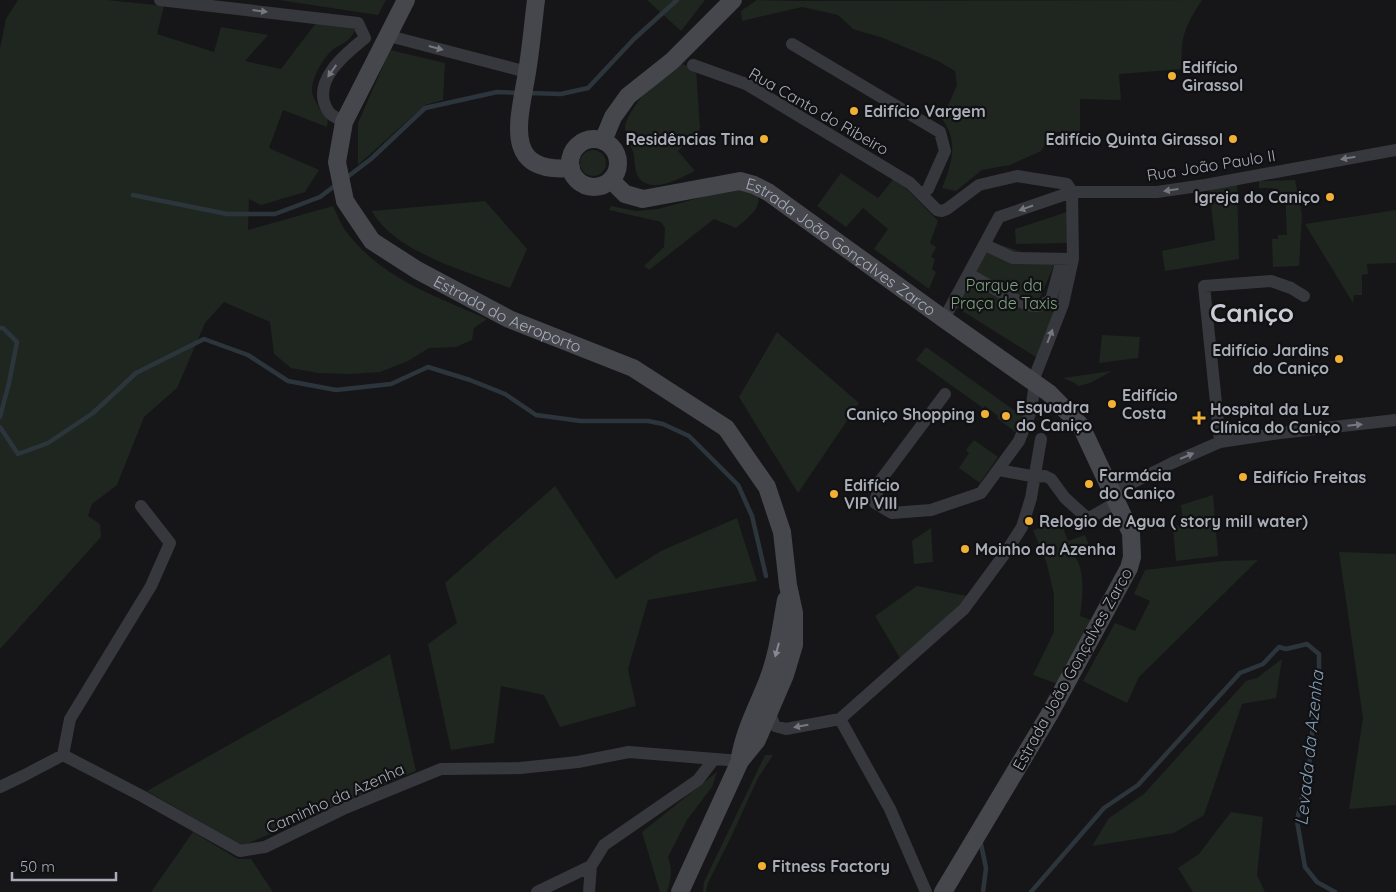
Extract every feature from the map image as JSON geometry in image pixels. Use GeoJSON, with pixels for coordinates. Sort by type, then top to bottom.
{"type":"FeatureCollection","features":[{"type":"Feature","properties":{"kind":"street"},"geometry":{"type":"LineString","coordinates":[[160,0],[358,23],[365,38],[331,70],[324,86],[323,99],[329,113],[344,122]]}},
{"type":"Feature","properties":{"kind":"street","name":"Estrada do Aeroporto"},"geometry":{"type":"LineString","coordinates":[[406,0],[344,122],[337,162],[345,201],[372,241],[417,270],[522,325],[633,368],[726,428],[767,487],[782,532],[788,585],[794,613],[794,645],[770,714],[757,740],[740,761],[680,892]]}},
{"type":"Feature","properties":{"kind":"street"},"geometry":{"type":"LineString","coordinates":[[536,0],[519,121],[519,142],[530,160],[542,167],[553,169],[571,168]]}},
{"type":"Feature","properties":{"kind":"street"},"geometry":{"type":"LineString","coordinates":[[603,140],[613,117],[628,96],[672,61],[733,0]]}},
{"type":"Feature","properties":{"kind":"street"},"geometry":{"type":"LineString","coordinates":[[389,36],[527,72]]}},
{"type":"Feature","properties":{"kind":"street"},"geometry":{"type":"LineString","coordinates":[[792,44],[940,132],[945,151],[928,189],[922,194]]}},
{"type":"Feature","properties":{"kind":"street","name":"Rua Canto do Ribeiro"},"geometry":{"type":"LineString","coordinates":[[693,65],[746,84],[910,183],[937,210],[942,211],[979,186],[1017,176],[1067,184],[1072,192]]}},
{"type":"Feature","properties":{"kind":"street"},"geometry":{"type":"LineString","coordinates":[[593,139],[603,140],[615,153],[618,162],[617,170],[611,180],[597,187],[580,183],[574,176],[571,168],[571,158],[575,148],[583,142],[593,139]]}},
{"type":"Feature","properties":{"kind":"street","name":"Rua João Paulo II"},"geometry":{"type":"LineString","coordinates":[[944,320],[999,217],[1072,192],[1156,192],[1205,185],[1396,150]]}},
{"type":"Feature","properties":{"kind":"street","name":"Estrada João Gonçalves Zarco"},"geometry":{"type":"LineString","coordinates":[[611,180],[625,194],[643,200],[740,182],[754,185],[768,192],[944,320],[1049,393],[1081,426],[1115,498],[1131,534],[1132,557],[1128,568],[1048,715],[943,892]]}},
{"type":"Feature","properties":{"kind":"street"},"geometry":{"type":"LineString","coordinates":[[945,394],[880,481],[875,503],[892,513],[931,510],[981,493],[1019,441],[1031,411],[1034,382],[1063,304],[1072,192]]}},
{"type":"Feature","properties":{"kind":"street"},"geometry":{"type":"LineString","coordinates":[[985,245],[1013,258],[1068,259]]}},
{"type":"Feature","properties":{"kind":"street"},"geometry":{"type":"LineString","coordinates":[[969,274],[1011,297],[1035,306],[1045,304],[1051,300],[1068,259]]}},
{"type":"Feature","properties":{"kind":"street"},"geometry":{"type":"LineString","coordinates":[[1220,442],[1204,286],[1271,280],[1291,288],[1304,296]]}},
{"type":"Feature","properties":{"kind":"street"},"geometry":{"type":"LineString","coordinates":[[998,470],[1036,478],[1045,476],[1051,479],[1064,498],[1086,517],[1091,516],[1115,498],[1172,462],[1220,442],[1396,420]]}},
{"type":"Feature","properties":{"kind":"street"},"geometry":{"type":"LineString","coordinates":[[770,714],[775,726],[786,728],[840,719],[964,609],[1022,527],[1036,478],[1041,439]]}},
{"type":"Feature","properties":{"kind":"street"},"geometry":{"type":"LineString","coordinates":[[0,787],[25,776],[63,755],[70,719],[151,586],[170,543],[141,506]]}},
{"type":"Feature","properties":{"kind":"street","name":"Estrada do Aeroporto"},"geometry":{"type":"LineString","coordinates":[[740,761],[742,744],[768,679],[778,644],[788,585]]}},
{"type":"Feature","properties":{"kind":"street"},"geometry":{"type":"LineString","coordinates":[[840,719],[890,809],[926,892]]}},
{"type":"Feature","properties":{"kind":"street","name":"Caminho da Azenha"},"geometry":{"type":"LineString","coordinates":[[63,755],[142,796],[240,852],[265,847],[344,809],[441,769],[520,768],[578,762],[629,752],[740,761]]}},
{"type":"Feature","properties":{"kind":"street"},"geometry":{"type":"LineString","coordinates":[[589,892],[591,866],[604,845],[698,780],[714,759]]}},
{"type":"Feature","properties":{"kind":"street"},"geometry":{"type":"LineString","coordinates":[[537,892],[591,866]]}},
{"type":"Feature","properties":{"kind":"green space"},"geometry":{"type":"Polygon","coordinates":[[[18,0],[107,0],[164,6],[157,34],[214,52],[221,27],[268,35],[245,61],[281,69],[316,23],[353,27],[355,30],[347,41],[335,48],[327,56],[319,68],[312,86],[312,92],[318,107],[328,119],[327,127],[283,110],[269,148],[319,170],[305,192],[261,205],[249,199],[248,230],[333,206],[345,230],[359,247],[375,261],[410,284],[487,319],[474,328],[472,340],[456,347],[429,348],[408,361],[380,372],[318,373],[291,368],[274,354],[270,322],[224,302],[205,323],[177,388],[144,417],[117,485],[92,504],[88,516],[100,524],[101,537],[0,649],[0,48],[6,19],[18,0]]]}},
{"type":"Feature","properties":{"kind":"green space"},"geometry":{"type":"Polygon","coordinates":[[[279,0],[386,0],[378,15],[279,0]]]}},
{"type":"Feature","properties":{"kind":"green space"},"geometry":{"type":"Polygon","coordinates":[[[647,0],[705,0],[681,31],[647,0]]]}},
{"type":"Feature","properties":{"kind":"green space"},"geometry":{"type":"Polygon","coordinates":[[[757,0],[1202,0],[1191,17],[1185,32],[1182,48],[1182,69],[1119,74],[1121,100],[1080,99],[1080,131],[1053,132],[1041,151],[1010,165],[982,170],[956,191],[942,188],[949,170],[952,144],[951,136],[942,119],[957,85],[955,71],[938,61],[883,38],[853,29],[838,15],[802,7],[742,21],[741,11],[757,0]]]}},
{"type":"Feature","properties":{"kind":"green space"},"geometry":{"type":"Polygon","coordinates":[[[390,50],[445,63],[443,100],[425,105],[358,165],[358,123],[390,50]]]}},
{"type":"Feature","properties":{"kind":"green space"},"geometry":{"type":"Polygon","coordinates":[[[679,63],[696,69],[700,129],[678,151],[695,171],[666,184],[648,184],[643,182],[637,175],[633,152],[625,126],[642,96],[679,63]]]}},
{"type":"Feature","properties":{"kind":"green space"},"geometry":{"type":"Polygon","coordinates":[[[593,150],[602,154],[606,163],[602,172],[593,176],[584,172],[580,163],[584,154],[593,150]]]}},
{"type":"Feature","properties":{"kind":"green space"},"geometry":{"type":"Polygon","coordinates":[[[841,173],[878,198],[895,177],[938,221],[930,243],[936,247],[931,257],[935,259],[932,269],[936,272],[929,289],[874,249],[888,229],[863,208],[846,227],[817,206],[841,173]]]}},
{"type":"Feature","properties":{"kind":"green space"},"geometry":{"type":"Polygon","coordinates":[[[1295,180],[1302,215],[1299,266],[1273,267],[1272,239],[1278,239],[1278,235],[1287,235],[1285,194],[1274,194],[1273,188],[1259,188],[1259,181],[1295,180]]]}},
{"type":"Feature","properties":{"kind":"green space"},"geometry":{"type":"Polygon","coordinates":[[[1237,182],[1239,259],[1165,271],[1162,251],[1215,240],[1209,189],[1237,182]]]}},
{"type":"Feature","properties":{"kind":"green space"},"geometry":{"type":"Polygon","coordinates":[[[739,187],[758,196],[758,205],[748,218],[736,228],[714,219],[649,270],[644,266],[664,247],[665,228],[661,222],[609,210],[611,206],[636,211],[658,209],[739,187]]]}},
{"type":"Feature","properties":{"kind":"green space"},"geometry":{"type":"Polygon","coordinates":[[[485,201],[527,249],[510,288],[433,259],[414,249],[397,238],[372,211],[485,201]]]}},
{"type":"Feature","properties":{"kind":"green space"},"geometry":{"type":"Polygon","coordinates":[[[1396,210],[1396,263],[1367,264],[1368,274],[1362,275],[1362,295],[1354,295],[1353,303],[1305,224],[1396,210]]]}},
{"type":"Feature","properties":{"kind":"green space"},"geometry":{"type":"Polygon","coordinates":[[[1067,212],[1067,243],[1016,244],[1015,229],[1067,212]]]}},
{"type":"Feature","properties":{"kind":"green space","name":"Parque da Praça de Taxis"},"geometry":{"type":"Polygon","coordinates":[[[992,242],[1055,263],[1038,302],[1054,313],[1036,357],[956,307],[992,242]]]}},
{"type":"Feature","properties":{"kind":"green space"},"geometry":{"type":"Polygon","coordinates":[[[777,332],[859,403],[798,493],[739,397],[777,332]]]}},
{"type":"Feature","properties":{"kind":"green space"},"geometry":{"type":"Polygon","coordinates":[[[1102,335],[1140,337],[1138,358],[1099,363],[1102,335]]]}},
{"type":"Feature","properties":{"kind":"green space"},"geometry":{"type":"Polygon","coordinates":[[[926,347],[1025,418],[1015,432],[985,406],[983,408],[916,360],[926,347]]]}},
{"type":"Feature","properties":{"kind":"green space"},"geometry":{"type":"Polygon","coordinates":[[[1112,371],[1090,383],[1078,386],[1063,378],[1112,371]]]}},
{"type":"Feature","properties":{"kind":"green space"},"geometry":{"type":"Polygon","coordinates":[[[974,440],[998,457],[980,483],[959,468],[969,453],[966,450],[974,440]]]}},
{"type":"Feature","properties":{"kind":"green space"},"geometry":{"type":"Polygon","coordinates":[[[555,486],[616,579],[661,551],[737,518],[757,581],[648,600],[628,669],[636,706],[560,727],[544,695],[501,686],[494,743],[451,750],[428,644],[457,623],[445,583],[555,486]]]}},
{"type":"Feature","properties":{"kind":"green space"},"geometry":{"type":"Polygon","coordinates":[[[1213,495],[1218,556],[1176,561],[1173,527],[1183,523],[1181,505],[1213,495]]]}},
{"type":"Feature","properties":{"kind":"green space"},"geometry":{"type":"Polygon","coordinates":[[[1061,522],[1068,541],[1085,535],[1089,545],[1072,552],[1080,566],[1082,582],[1080,616],[1100,623],[1063,686],[1033,675],[1054,632],[1054,595],[1047,564],[1033,530],[1061,522]]]}},
{"type":"Feature","properties":{"kind":"green space"},"geometry":{"type":"Polygon","coordinates":[[[931,528],[933,562],[914,564],[912,541],[931,528]]]}},
{"type":"Feature","properties":{"kind":"green space"},"geometry":{"type":"Polygon","coordinates":[[[1339,552],[1396,554],[1396,805],[1349,809],[1363,718],[1339,552]]]}},
{"type":"Feature","properties":{"kind":"green space"},"geometry":{"type":"Polygon","coordinates":[[[1258,560],[1139,677],[1127,703],[1083,681],[1115,623],[1135,631],[1150,601],[1134,594],[1145,570],[1222,561],[1258,560]]]}},
{"type":"Feature","properties":{"kind":"green space"},"geometry":{"type":"Polygon","coordinates":[[[917,586],[972,597],[903,663],[875,616],[917,586]]]}},
{"type":"Feature","properties":{"kind":"green space"},"geometry":{"type":"Polygon","coordinates":[[[390,654],[416,771],[242,846],[147,791],[390,654]]]}},
{"type":"Feature","properties":{"kind":"green space"},"geometry":{"type":"Polygon","coordinates":[[[1282,659],[1276,698],[1242,704],[1204,815],[1174,833],[1092,846],[1109,818],[1144,794],[1246,681],[1257,678],[1282,659]]]}},
{"type":"Feature","properties":{"kind":"green space"},"geometry":{"type":"Polygon","coordinates":[[[765,755],[773,755],[758,778],[708,883],[706,892],[703,892],[704,882],[765,755]]]}},
{"type":"Feature","properties":{"kind":"green space"},"geometry":{"type":"Polygon","coordinates":[[[717,772],[712,787],[687,820],[668,857],[671,870],[670,883],[667,892],[660,892],[642,832],[717,772]]]}},
{"type":"Feature","properties":{"kind":"green space"},"geometry":{"type":"Polygon","coordinates":[[[1231,812],[1263,817],[1257,875],[1265,892],[1193,892],[1178,868],[1199,854],[1231,812]]]}},
{"type":"Feature","properties":{"kind":"green space"},"geometry":{"type":"Polygon","coordinates":[[[193,832],[238,859],[251,859],[273,892],[151,892],[193,832]]]}},
{"type":"Feature","properties":{"kind":"waterway"},"geometry":{"type":"LineString","coordinates":[[528,93],[561,94],[588,88],[634,39],[677,0]]}},
{"type":"Feature","properties":{"kind":"waterway"},"geometry":{"type":"LineString","coordinates":[[346,178],[371,159],[425,108],[497,92],[520,93]]}},
{"type":"Feature","properties":{"kind":"waterway"},"geometry":{"type":"LineString","coordinates":[[133,195],[227,214],[275,214],[320,197],[337,184]]}},
{"type":"Feature","properties":{"kind":"waterway","name":"Levada da Azenha"},"geometry":{"type":"LineString","coordinates":[[0,328],[3,328],[17,342],[0,417]]}},
{"type":"Feature","properties":{"kind":"waterway","name":"Levada da Azenha"},"geometry":{"type":"LineString","coordinates":[[0,427],[18,454],[48,443],[93,413],[136,373],[204,339],[248,355],[288,381],[336,390],[391,384],[428,367],[470,380],[505,394],[536,415],[581,421],[648,421],[663,424],[689,436],[738,485],[752,516],[766,576]]}},
{"type":"Feature","properties":{"kind":"waterway","name":"Levada da Azenha"},"geometry":{"type":"LineString","coordinates":[[1031,892],[1104,808],[1138,785],[1240,673],[1263,664],[1279,647],[1286,649],[1307,644],[1319,654],[1319,687],[1313,722],[1310,759],[1297,821],[1305,867],[1317,882],[1335,892]]}},
{"type":"Feature","properties":{"kind":"waterway","name":"Levada da Azenha"},"geometry":{"type":"LineString","coordinates":[[981,844],[986,868],[983,892]]}},
{"type":"Feature","properties":{"kind":"place","name":"Edifício Girassol"},"geometry":{"type":"Point","coordinates":[1172,76]}},
{"type":"Feature","properties":{"kind":"place","name":"Edifício Vargem"},"geometry":{"type":"Point","coordinates":[854,111]}},
{"type":"Feature","properties":{"kind":"place","name":"Residências Tina"},"geometry":{"type":"Point","coordinates":[764,139]}},
{"type":"Feature","properties":{"kind":"place","name":"Edifício Quinta Girassol"},"geometry":{"type":"Point","coordinates":[1233,139]}},
{"type":"Feature","properties":{"kind":"place","name":"Igreja do Caniço"},"geometry":{"type":"Point","coordinates":[1330,197]}},
{"type":"Feature","properties":{"kind":"place","name":"Edifício Jardins do Caniço"},"geometry":{"type":"Point","coordinates":[1339,359]}},
{"type":"Feature","properties":{"kind":"place","name":"Edifício Costa"},"geometry":{"type":"Point","coordinates":[1112,404]}},
{"type":"Feature","properties":{"kind":"place","name":"Caniço Shopping"},"geometry":{"type":"Point","coordinates":[985,414]}},
{"type":"Feature","properties":{"kind":"place","name":"Esquadra do Caniço"},"geometry":{"type":"Point","coordinates":[1006,416]}},
{"type":"Feature","properties":{"kind":"place","name":"Hospital da Luz Clínica do Caniço"},"geometry":{"type":"Point","coordinates":[1199,418]}},
{"type":"Feature","properties":{"kind":"place","name":"Edifício Freitas"},"geometry":{"type":"Point","coordinates":[1243,477]}},
{"type":"Feature","properties":{"kind":"place","name":"Farmácia do Caniço"},"geometry":{"type":"Point","coordinates":[1089,484]}},
{"type":"Feature","properties":{"kind":"place","name":"Edifício VIP VIII"},"geometry":{"type":"Point","coordinates":[834,494]}},
{"type":"Feature","properties":{"kind":"place","name":"Relogio de Agua ( story mill water)"},"geometry":{"type":"Point","coordinates":[1029,521]}},
{"type":"Feature","properties":{"kind":"place","name":"Moinho da Azenha"},"geometry":{"type":"Point","coordinates":[965,549]}},
{"type":"Feature","properties":{"kind":"place","name":"Fitness Factory"},"geometry":{"type":"Point","coordinates":[762,866]}},
{"type":"Feature","properties":{"kind":"district","name":"Caniço"},"geometry":{"type":"Point","coordinates":[1252,312]}}]}
